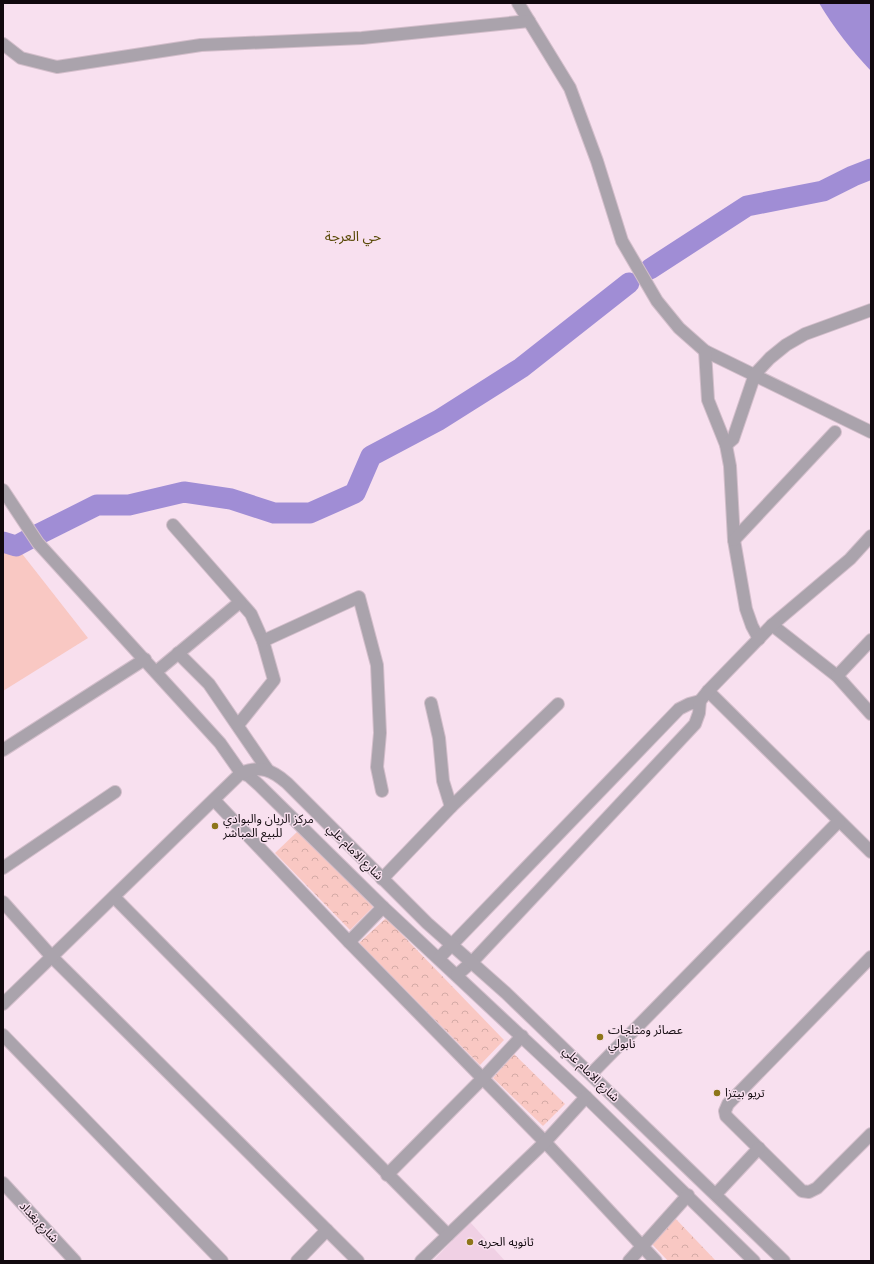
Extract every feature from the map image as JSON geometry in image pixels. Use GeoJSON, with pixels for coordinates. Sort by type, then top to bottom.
{"type":"FeatureCollection","features":[{"type":"Feature","properties":{"kind":"street"},"geometry":{"type":"LineString","coordinates":[[518,3],[570,88],[597,161],[622,241],[657,302],[679,328],[705,350],[871,432]]}},
{"type":"Feature","properties":{"kind":"street"},"geometry":{"type":"LineString","coordinates":[[3,44],[21,58],[57,67],[201,45],[362,38],[529,21]]}},
{"type":"Feature","properties":{"kind":"street"},"geometry":{"type":"LineString","coordinates":[[726,446],[735,434],[755,374],[770,358],[786,345],[805,334],[871,310]]}},
{"type":"Feature","properties":{"kind":"street"},"geometry":{"type":"LineString","coordinates":[[705,350],[708,400],[726,446],[730,466],[734,540],[747,613],[759,639]]}},
{"type":"Feature","properties":{"kind":"street"},"geometry":{"type":"LineString","coordinates":[[734,540],[835,432]]}},
{"type":"Feature","properties":{"kind":"street"},"geometry":{"type":"LineString","coordinates":[[3,490],[38,543],[157,671],[220,743],[241,773]]}},
{"type":"Feature","properties":{"kind":"street"},"geometry":{"type":"LineString","coordinates":[[173,525],[251,614],[263,641],[274,680],[238,725]]}},
{"type":"Feature","properties":{"kind":"street"},"geometry":{"type":"LineString","coordinates":[[457,975],[472,961],[695,724],[699,713],[700,701],[708,690],[772,625],[850,560],[871,536]]}},
{"type":"Feature","properties":{"kind":"street"},"geometry":{"type":"LineString","coordinates":[[263,641],[359,597],[376,665],[380,733],[377,767],[382,791]]}},
{"type":"Feature","properties":{"kind":"street"},"geometry":{"type":"LineString","coordinates":[[157,671],[240,602]]}},
{"type":"Feature","properties":{"kind":"street"},"geometry":{"type":"LineString","coordinates":[[772,625],[836,676],[871,714]]}},
{"type":"Feature","properties":{"kind":"street"},"geometry":{"type":"LineString","coordinates":[[836,676],[871,640]]}},
{"type":"Feature","properties":{"kind":"street"},"geometry":{"type":"LineString","coordinates":[[178,653],[209,684],[267,769]]}},
{"type":"Feature","properties":{"kind":"street"},"geometry":{"type":"LineString","coordinates":[[3,750],[145,659]]}},
{"type":"Feature","properties":{"kind":"street"},"geometry":{"type":"LineString","coordinates":[[708,690],[871,852]]}},
{"type":"Feature","properties":{"kind":"street"},"geometry":{"type":"LineString","coordinates":[[439,958],[679,709],[700,701]]}},
{"type":"Feature","properties":{"kind":"street"},"geometry":{"type":"LineString","coordinates":[[431,703],[439,738],[443,781],[451,807]]}},
{"type":"Feature","properties":{"kind":"street"},"geometry":{"type":"LineString","coordinates":[[382,880],[451,807],[558,704]]}},
{"type":"Feature","properties":{"kind":"street"},"geometry":{"type":"LineString","coordinates":[[3,1004],[241,773],[254,769],[267,769]]}},
{"type":"Feature","properties":{"kind":"street","name":"شارع الامام علي"},"geometry":{"type":"LineString","coordinates":[[267,769],[287,783],[382,880],[427,923],[472,961],[784,1261]]}},
{"type":"Feature","properties":{"kind":"street","name":"شارع الامام علي"},"geometry":{"type":"LineString","coordinates":[[241,773],[249,776],[259,785],[383,907],[586,1097],[754,1261]]}},
{"type":"Feature","properties":{"kind":"street"},"geometry":{"type":"LineString","coordinates":[[3,868],[115,792]]}},
{"type":"Feature","properties":{"kind":"street"},"geometry":{"type":"LineString","coordinates":[[214,800],[349,942],[545,1142],[656,1261]]}},
{"type":"Feature","properties":{"kind":"street"},"geometry":{"type":"LineString","coordinates":[[591,1074],[840,821]]}},
{"type":"Feature","properties":{"kind":"street"},"geometry":{"type":"LineString","coordinates":[[114,896],[387,1175],[448,1235]]}},
{"type":"Feature","properties":{"kind":"street"},"geometry":{"type":"LineString","coordinates":[[3,902],[52,957],[358,1261]]}},
{"type":"Feature","properties":{"kind":"street"},"geometry":{"type":"LineString","coordinates":[[349,942],[383,907]]}},
{"type":"Feature","properties":{"kind":"street"},"geometry":{"type":"LineString","coordinates":[[871,957],[728,1104],[725,1111],[726,1116],[802,1191],[809,1192],[817,1188],[871,1134]]}},
{"type":"Feature","properties":{"kind":"street"},"geometry":{"type":"LineString","coordinates":[[3,1035],[222,1261]]}},
{"type":"Feature","properties":{"kind":"street"},"geometry":{"type":"LineString","coordinates":[[387,1175],[483,1078],[522,1036]]}},
{"type":"Feature","properties":{"kind":"street"},"geometry":{"type":"LineString","coordinates":[[421,1261],[545,1142],[586,1097]]}},
{"type":"Feature","properties":{"kind":"street"},"geometry":{"type":"LineString","coordinates":[[716,1194],[759,1148]]}},
{"type":"Feature","properties":{"kind":"street","name":"شارع بغداد"},"geometry":{"type":"LineString","coordinates":[[3,1183],[75,1261]]}},
{"type":"Feature","properties":{"kind":"street"},"geometry":{"type":"LineString","coordinates":[[629,1261],[688,1195]]}},
{"type":"Feature","properties":{"kind":"street"},"geometry":{"type":"LineString","coordinates":[[297,1261],[327,1230]]}},
{"type":"Feature","properties":{"kind":"shaded area"},"geometry":{"type":"Polygon","coordinates":[[[819,3],[871,3],[871,71],[843,38],[819,3]]]}},
{"type":"Feature","properties":{"kind":"shaded area","name":"ثانويه الحريه"},"geometry":{"type":"Polygon","coordinates":[[[470,1222],[505,1261],[433,1261],[470,1222]]]}},
{"type":"Feature","properties":{"kind":"green space"},"geometry":{"type":"Polygon","coordinates":[[[3,542],[16,546],[88,638],[3,691],[3,542]]]}},
{"type":"Feature","properties":{"kind":"green space"},"geometry":{"type":"Polygon","coordinates":[[[299,830],[373,907],[350,930],[275,853],[299,830]]]}},
{"type":"Feature","properties":{"kind":"green space"},"geometry":{"type":"Polygon","coordinates":[[[386,918],[504,1040],[480,1065],[359,943],[386,918]]]}},
{"type":"Feature","properties":{"kind":"green space"},"geometry":{"type":"Polygon","coordinates":[[[514,1054],[565,1104],[543,1126],[493,1078],[514,1054]]]}},
{"type":"Feature","properties":{"kind":"green space"},"geometry":{"type":"Polygon","coordinates":[[[674,1217],[716,1261],[668,1261],[650,1242],[674,1217]]]}},
{"type":"Feature","properties":{"kind":"waterway"},"geometry":{"type":"LineString","coordinates":[[650,269],[747,206],[823,191],[871,169]]}},
{"type":"Feature","properties":{"kind":"waterway"},"geometry":{"type":"LineString","coordinates":[[39,534],[97,505],[129,505],[184,492],[231,499],[274,513],[310,513],[355,493],[371,456],[439,420],[521,368],[629,283]]}},
{"type":"Feature","properties":{"kind":"waterway"},"geometry":{"type":"LineString","coordinates":[[3,542],[16,546],[31,538]]}},
{"type":"Feature","properties":{"kind":"place","name":"مركز الريان والبوادي للبيع المباشر"},"geometry":{"type":"Point","coordinates":[215,826]}},
{"type":"Feature","properties":{"kind":"place","name":"عصائر ومثلجات نابولي"},"geometry":{"type":"Point","coordinates":[600,1037]}},
{"type":"Feature","properties":{"kind":"place","name":"تريو بيتزا"},"geometry":{"type":"Point","coordinates":[717,1093]}},
{"type":"Feature","properties":{"kind":"place","name":"ثانويه الحريه"},"geometry":{"type":"Point","coordinates":[470,1242]}},
{"type":"Feature","properties":{"kind":"district","name":"حي العرجة"},"geometry":{"type":"Point","coordinates":[353,236]}}]}
